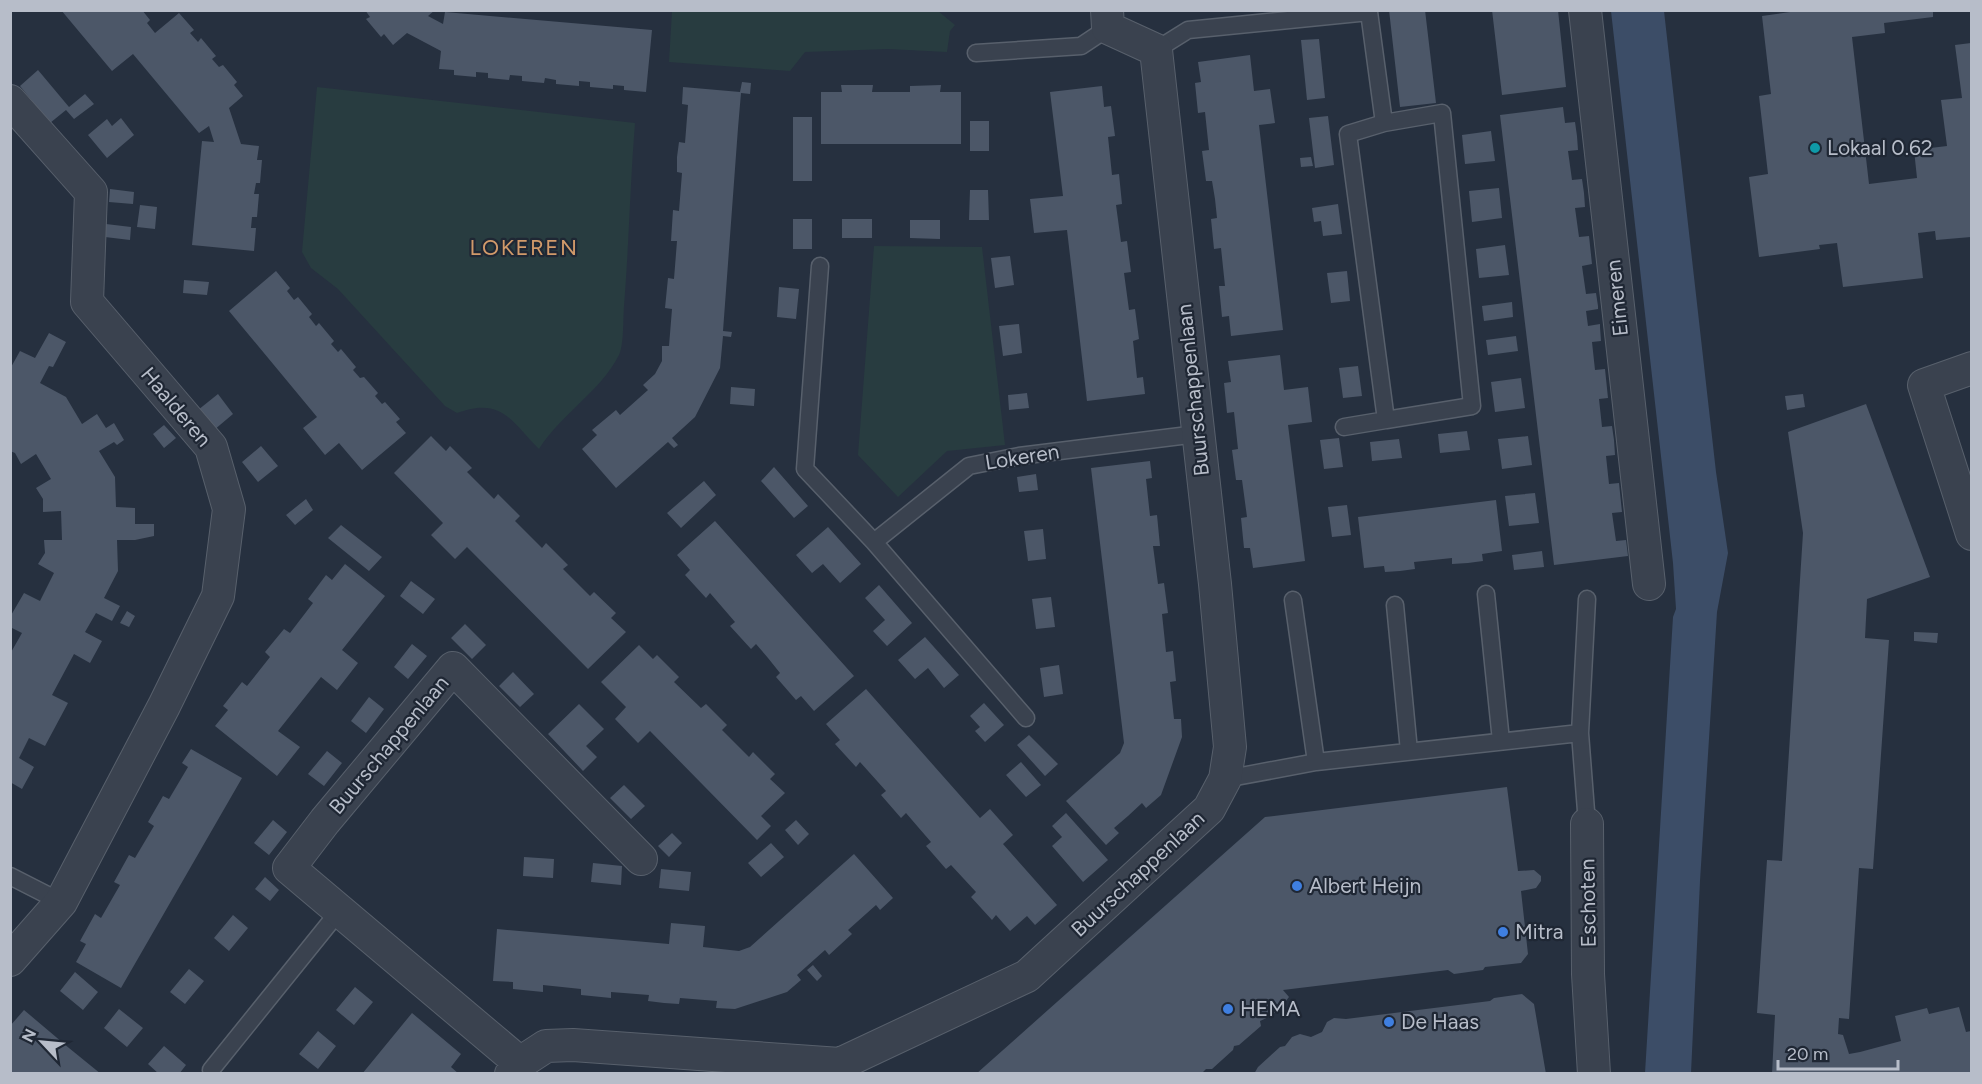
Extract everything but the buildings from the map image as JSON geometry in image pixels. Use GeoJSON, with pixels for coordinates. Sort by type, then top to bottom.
{"type":"FeatureCollection","features":[{"type":"Feature","properties":{"kind":"street","name":"Eimeren"},"geometry":{"type":"LineString","coordinates":[[1585,10],[1648,584]]}},
{"type":"Feature","properties":{"kind":"street"},"geometry":{"type":"LineString","coordinates":[[1107,19],[1156,50]]}},
{"type":"Feature","properties":{"kind":"street","name":"Buurschappenlaan"},"geometry":{"type":"LineString","coordinates":[[641,859],[453,668],[325,821],[289,868],[340,910],[515,1068],[546,1046],[573,1045],[840,1064],[1027,976],[1209,808],[1225,779],[1230,747],[1215,584],[1156,50]]}},
{"type":"Feature","properties":{"kind":"street","name":"Haalderen"},"geometry":{"type":"LineString","coordinates":[[10,101],[91,192],[87,302],[211,447],[229,509],[218,596],[164,706],[61,902],[10,960]]}},
{"type":"Feature","properties":{"kind":"street"},"geometry":{"type":"LineString","coordinates":[[1971,368],[1924,385],[1971,534]]}},
{"type":"Feature","properties":{"kind":"street","name":"Eschoten"},"geometry":{"type":"LineString","coordinates":[[1587,824],[1588,974],[1594,1074]]}},
{"type":"Feature","properties":{"kind":"lane"},"geometry":{"type":"LineString","coordinates":[[1156,50],[1188,30],[1369,11],[1384,123]]}},
{"type":"Feature","properties":{"kind":"lane"},"geometry":{"type":"LineString","coordinates":[[976,53],[1081,46],[1107,19]]}},
{"type":"Feature","properties":{"kind":"lane"},"geometry":{"type":"LineString","coordinates":[[1344,427],[1472,406],[1442,113],[1384,123],[1348,134],[1386,420]]}},
{"type":"Feature","properties":{"kind":"lane"},"geometry":{"type":"LineString","coordinates":[[820,266],[805,469],[874,542],[1026,718]]}},
{"type":"Feature","properties":{"kind":"lane","name":"Lokeren"},"geometry":{"type":"LineString","coordinates":[[874,542],[969,466],[1018,456],[1197,434]]}},
{"type":"Feature","properties":{"kind":"lane"},"geometry":{"type":"LineString","coordinates":[[1486,594],[1501,741]]}},
{"type":"Feature","properties":{"kind":"lane","name":"Eschoten"},"geometry":{"type":"LineString","coordinates":[[1587,599],[1580,733],[1587,824]]}},
{"type":"Feature","properties":{"kind":"lane"},"geometry":{"type":"LineString","coordinates":[[1293,600],[1316,762]]}},
{"type":"Feature","properties":{"kind":"lane"},"geometry":{"type":"LineString","coordinates":[[1395,605],[1409,751]]}},
{"type":"Feature","properties":{"kind":"lane"},"geometry":{"type":"LineString","coordinates":[[1225,779],[1316,762],[1580,733]]}},
{"type":"Feature","properties":{"kind":"lane"},"geometry":{"type":"LineString","coordinates":[[10,876],[61,902]]}},
{"type":"Feature","properties":{"kind":"lane"},"geometry":{"type":"LineString","coordinates":[[211,1070],[340,910]]}},
{"type":"Feature","properties":{"kind":"green space"},"geometry":{"type":"Polygon","coordinates":[[[672,11],[938,11],[955,25],[950,31],[947,52],[888,49],[805,52],[790,71],[669,62],[672,11]]]}},
{"type":"Feature","properties":{"kind":"green space"},"geometry":{"type":"Polygon","coordinates":[[[317,87],[635,123],[621,351],[602,380],[558,425],[539,449],[504,414],[485,408],[457,413],[445,406],[338,289],[311,268],[302,252],[317,87]]]}},
{"type":"Feature","properties":{"kind":"green space"},"geometry":{"type":"Polygon","coordinates":[[[874,246],[982,247],[1005,445],[947,451],[898,497],[858,455],[874,246]]]}},
{"type":"Feature","properties":{"kind":"water"},"geometry":{"type":"Polygon","coordinates":[[[1611,11],[1664,11],[1716,472],[1728,553],[1717,612],[1700,881],[1691,1073],[1645,1073],[1673,617],[1676,609],[1673,563],[1611,11]]]}},
{"type":"Feature","properties":{"kind":"place","name":"Lokaal 0.62"},"geometry":{"type":"Point","coordinates":[1815,148]}},
{"type":"Feature","properties":{"kind":"place","name":"Albert Heijn"},"geometry":{"type":"Point","coordinates":[1297,886]}},
{"type":"Feature","properties":{"kind":"place","name":"Mitra"},"geometry":{"type":"Point","coordinates":[1503,932]}},
{"type":"Feature","properties":{"kind":"place","name":"HEMA"},"geometry":{"type":"Point","coordinates":[1228,1009]}},
{"type":"Feature","properties":{"kind":"place","name":"De Haas"},"geometry":{"type":"Point","coordinates":[1389,1022]}},
{"type":"Feature","properties":{"kind":"district","name":"LOKEREN"},"geometry":{"type":"Point","coordinates":[524,247]}}]}
